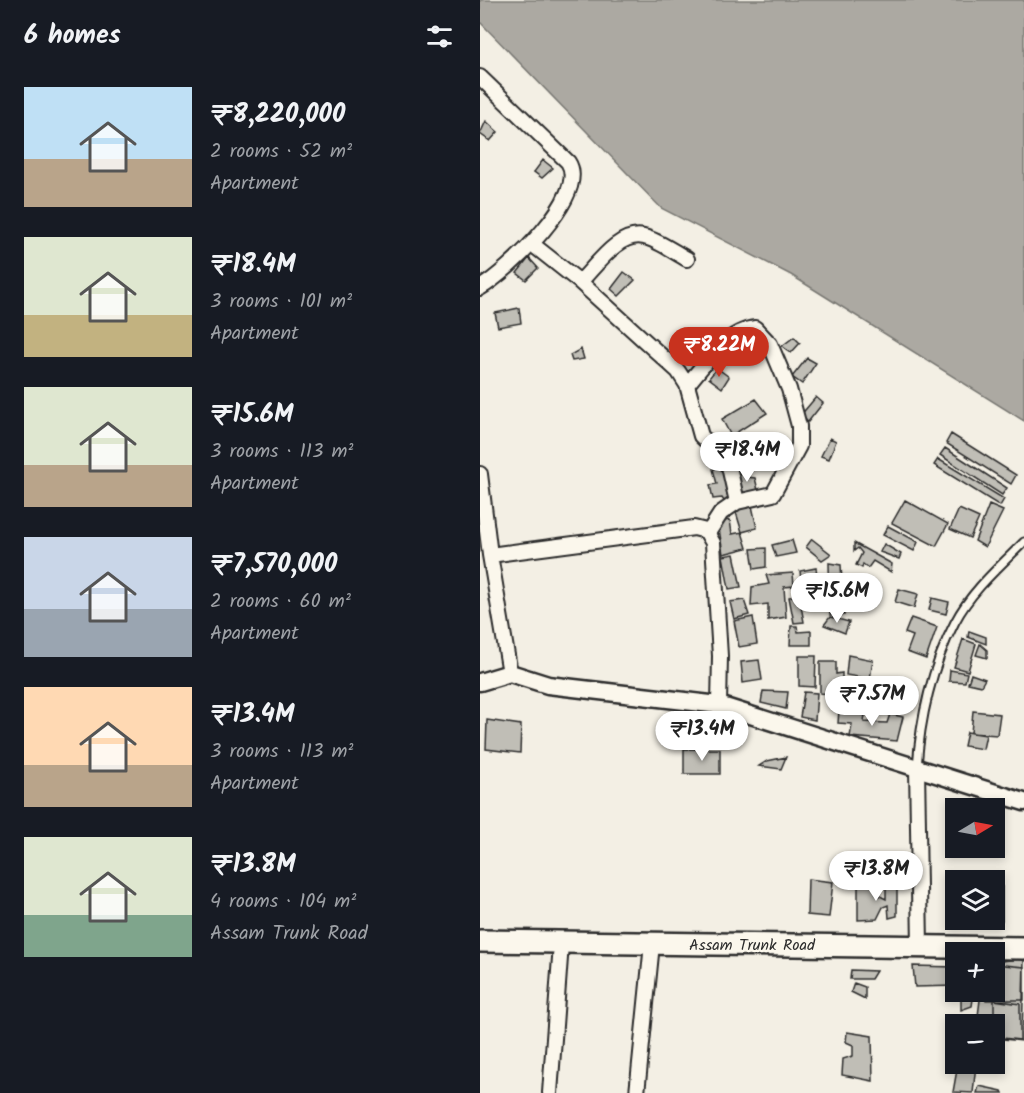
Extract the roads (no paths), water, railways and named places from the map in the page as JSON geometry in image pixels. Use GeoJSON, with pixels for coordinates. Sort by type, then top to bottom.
{"type":"FeatureCollection","features":[{"type":"Feature","properties":{"kind":"main road","name":"Assam Trunk Road"},"geometry":{"type":"LineString","coordinates":[[480,941],[561,944],[1024,948]]}},
{"type":"Feature","properties":{"kind":"street"},"geometry":{"type":"LineString","coordinates":[[480,77],[572,167],[571,183],[551,220],[532,244],[502,274],[480,288]]}},
{"type":"Feature","properties":{"kind":"street"},"geometry":{"type":"LineString","coordinates":[[580,282],[615,246],[635,237],[645,237],[687,259]]}},
{"type":"Feature","properties":{"kind":"street"},"geometry":{"type":"LineString","coordinates":[[532,244],[580,282],[665,357],[687,384],[701,436],[728,462],[737,502]]}},
{"type":"Feature","properties":{"kind":"street"},"geometry":{"type":"LineString","coordinates":[[687,384],[725,343],[748,329],[755,328],[761,332],[779,364],[795,407],[799,446],[773,494],[737,502],[721,513],[708,533]]}},
{"type":"Feature","properties":{"kind":"street"},"geometry":{"type":"LineString","coordinates":[[480,474],[490,555],[510,673]]}},
{"type":"Feature","properties":{"kind":"street"},"geometry":{"type":"LineString","coordinates":[[490,555],[694,528],[708,533],[712,543],[716,588],[719,705]]}},
{"type":"Feature","properties":{"kind":"street"},"geometry":{"type":"LineString","coordinates":[[480,682],[510,673],[548,685],[719,705],[1024,802]]}},
{"type":"Feature","properties":{"kind":"street"},"geometry":{"type":"LineString","coordinates":[[917,768],[920,946]]}},
{"type":"Feature","properties":{"kind":"street"},"geometry":{"type":"LineString","coordinates":[[550,1093],[561,944]]}},
{"type":"Feature","properties":{"kind":"street"},"geometry":{"type":"LineString","coordinates":[[637,1093],[652,944]]}},
{"type":"Feature","properties":{"kind":"lane"},"geometry":{"type":"LineString","coordinates":[[917,768],[921,725],[955,621],[986,581],[1024,542]]}}]}
